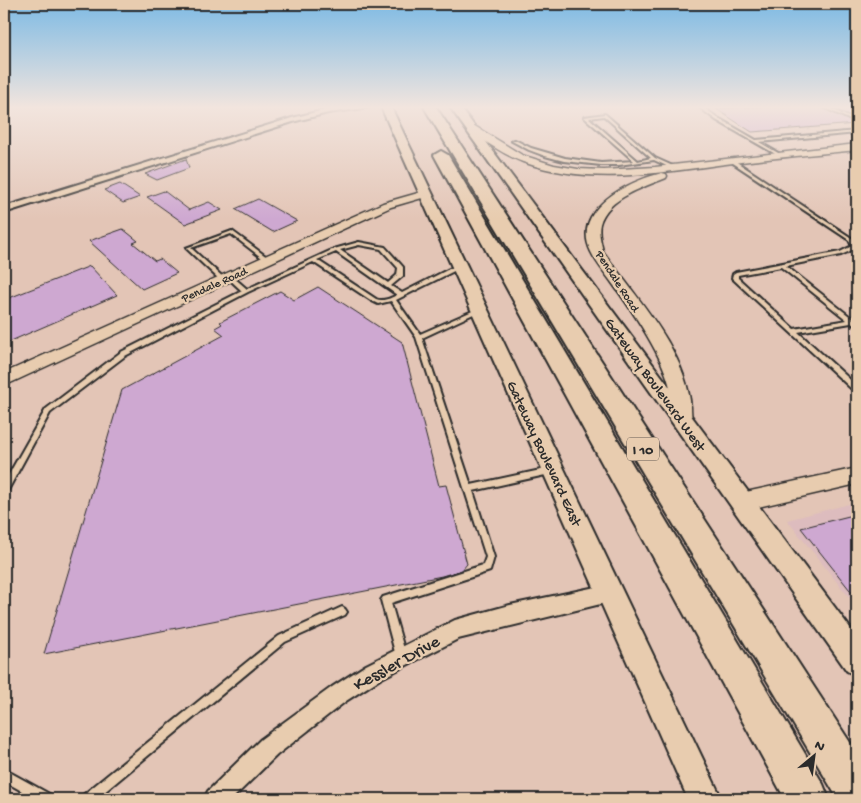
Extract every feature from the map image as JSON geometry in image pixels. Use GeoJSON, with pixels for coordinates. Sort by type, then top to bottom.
{"type":"FeatureCollection","features":[{"type":"Feature","properties":{"kind":"highway","name":"I 10"},"geometry":{"type":"LineString","coordinates":[[434,144],[808,799]]}},
{"type":"Feature","properties":{"kind":"highway","name":"I 10"},"geometry":{"type":"LineString","coordinates":[[453,144],[857,791]]}},
{"type":"Feature","properties":{"kind":"main road","name":"Gateway Boulevard East"},"geometry":{"type":"LineString","coordinates":[[403,144],[705,799]]}},
{"type":"Feature","properties":{"kind":"main road","name":"Gateway Boulevard West"},"geometry":{"type":"LineString","coordinates":[[482,144],[741,502],[845,637],[857,662]]}},
{"type":"Feature","properties":{"kind":"street"},"geometry":{"type":"LineString","coordinates":[[4,210],[213,144]]}},
{"type":"Feature","properties":{"kind":"street","name":"Pendale Road"},"geometry":{"type":"LineString","coordinates":[[497,144],[510,153],[552,167],[613,174],[857,147]]}},
{"type":"Feature","properties":{"kind":"street","name":"Pendale Road"},"geometry":{"type":"LineString","coordinates":[[682,421],[680,393],[672,370],[652,332],[598,251],[594,241],[594,224],[602,208],[624,193],[646,182],[696,166]]}},
{"type":"Feature","properties":{"kind":"street","name":"Pendale Road"},"geometry":{"type":"LineString","coordinates":[[4,380],[387,205],[426,194]]}},
{"type":"Feature","properties":{"kind":"street"},"geometry":{"type":"LineString","coordinates":[[741,502],[857,476]]}},
{"type":"Feature","properties":{"kind":"street","name":"Kessler Drive"},"geometry":{"type":"LineString","coordinates":[[216,799],[269,747],[339,694],[372,672],[455,630],[510,615],[610,593]]}},
{"type":"Feature","properties":{"kind":"lane"},"geometry":{"type":"LineString","coordinates":[[521,144],[534,151],[570,160],[605,164],[654,159]]}},
{"type":"Feature","properties":{"kind":"lane"},"geometry":{"type":"LineString","coordinates":[[617,144],[636,162]]}},
{"type":"Feature","properties":{"kind":"lane"},"geometry":{"type":"LineString","coordinates":[[638,144],[654,159],[674,168]]}},
{"type":"Feature","properties":{"kind":"lane"},"geometry":{"type":"LineString","coordinates":[[761,144],[779,155]]}},
{"type":"Feature","properties":{"kind":"lane"},"geometry":{"type":"LineString","coordinates":[[731,160],[851,239],[855,247],[841,253],[736,274],[735,278],[857,390]]}},
{"type":"Feature","properties":{"kind":"lane"},"geometry":{"type":"LineString","coordinates":[[246,291],[188,248],[232,232],[268,260]]}},
{"type":"Feature","properties":{"kind":"lane"},"geometry":{"type":"LineString","coordinates":[[4,490],[48,411],[123,354],[246,291],[336,250],[359,243],[383,248],[401,268],[400,276],[388,286]]}},
{"type":"Feature","properties":{"kind":"lane"},"geometry":{"type":"LineString","coordinates":[[336,250],[401,295]]}},
{"type":"Feature","properties":{"kind":"lane"},"geometry":{"type":"LineString","coordinates":[[313,260],[377,302],[393,300],[446,271],[459,267]]}},
{"type":"Feature","properties":{"kind":"lane"},"geometry":{"type":"LineString","coordinates":[[783,266],[854,323]]}},
{"type":"Feature","properties":{"kind":"lane"},"geometry":{"type":"LineString","coordinates":[[393,300],[419,337],[490,557],[487,568],[386,600],[402,657]]}},
{"type":"Feature","properties":{"kind":"lane"},"geometry":{"type":"LineString","coordinates":[[419,337],[479,310]]}},
{"type":"Feature","properties":{"kind":"lane"},"geometry":{"type":"LineString","coordinates":[[792,331],[854,323]]}},
{"type":"Feature","properties":{"kind":"lane"},"geometry":{"type":"LineString","coordinates":[[468,489],[553,470]]}},
{"type":"Feature","properties":{"kind":"lane"},"geometry":{"type":"LineString","coordinates":[[87,799],[282,639],[342,612]]}},
{"type":"Feature","properties":{"kind":"lane"},"geometry":{"type":"LineString","coordinates":[[4,775],[47,799]]}},
{"type":"Feature","properties":{"kind":"shaded area"},"geometry":{"type":"Polygon","coordinates":[[[857,502],[857,607],[787,520],[857,502]]]}},
{"type":"Feature","properties":{"kind":"building"},"geometry":{"type":"Polygon","coordinates":[[[186,159],[189,168],[157,180],[145,174],[186,159]]]}},
{"type":"Feature","properties":{"kind":"building"},"geometry":{"type":"Polygon","coordinates":[[[120,184],[140,197],[123,203],[104,190],[120,184]]]}},
{"type":"Feature","properties":{"kind":"building"},"geometry":{"type":"Polygon","coordinates":[[[164,191],[189,210],[209,202],[222,210],[185,224],[147,197],[164,191]]]}},
{"type":"Feature","properties":{"kind":"building"},"geometry":{"type":"Polygon","coordinates":[[[258,199],[297,221],[273,232],[235,209],[258,199]]]}},
{"type":"Feature","properties":{"kind":"building"},"geometry":{"type":"Polygon","coordinates":[[[123,229],[138,241],[133,243],[155,261],[160,259],[177,273],[142,289],[89,241],[123,229]]]}},
{"type":"Feature","properties":{"kind":"building"},"geometry":{"type":"Polygon","coordinates":[[[90,266],[117,295],[4,344],[4,300],[90,266]]]}},
{"type":"Feature","properties":{"kind":"building"},"geometry":{"type":"Polygon","coordinates":[[[318,287],[402,342],[439,486],[446,485],[467,564],[462,570],[442,576],[44,654],[122,390],[224,335],[215,328],[222,324],[220,322],[280,291],[294,300],[318,287]]]}},
{"type":"Feature","properties":{"kind":"building"},"geometry":{"type":"Polygon","coordinates":[[[857,514],[857,599],[801,528],[857,514]]]}}]}
